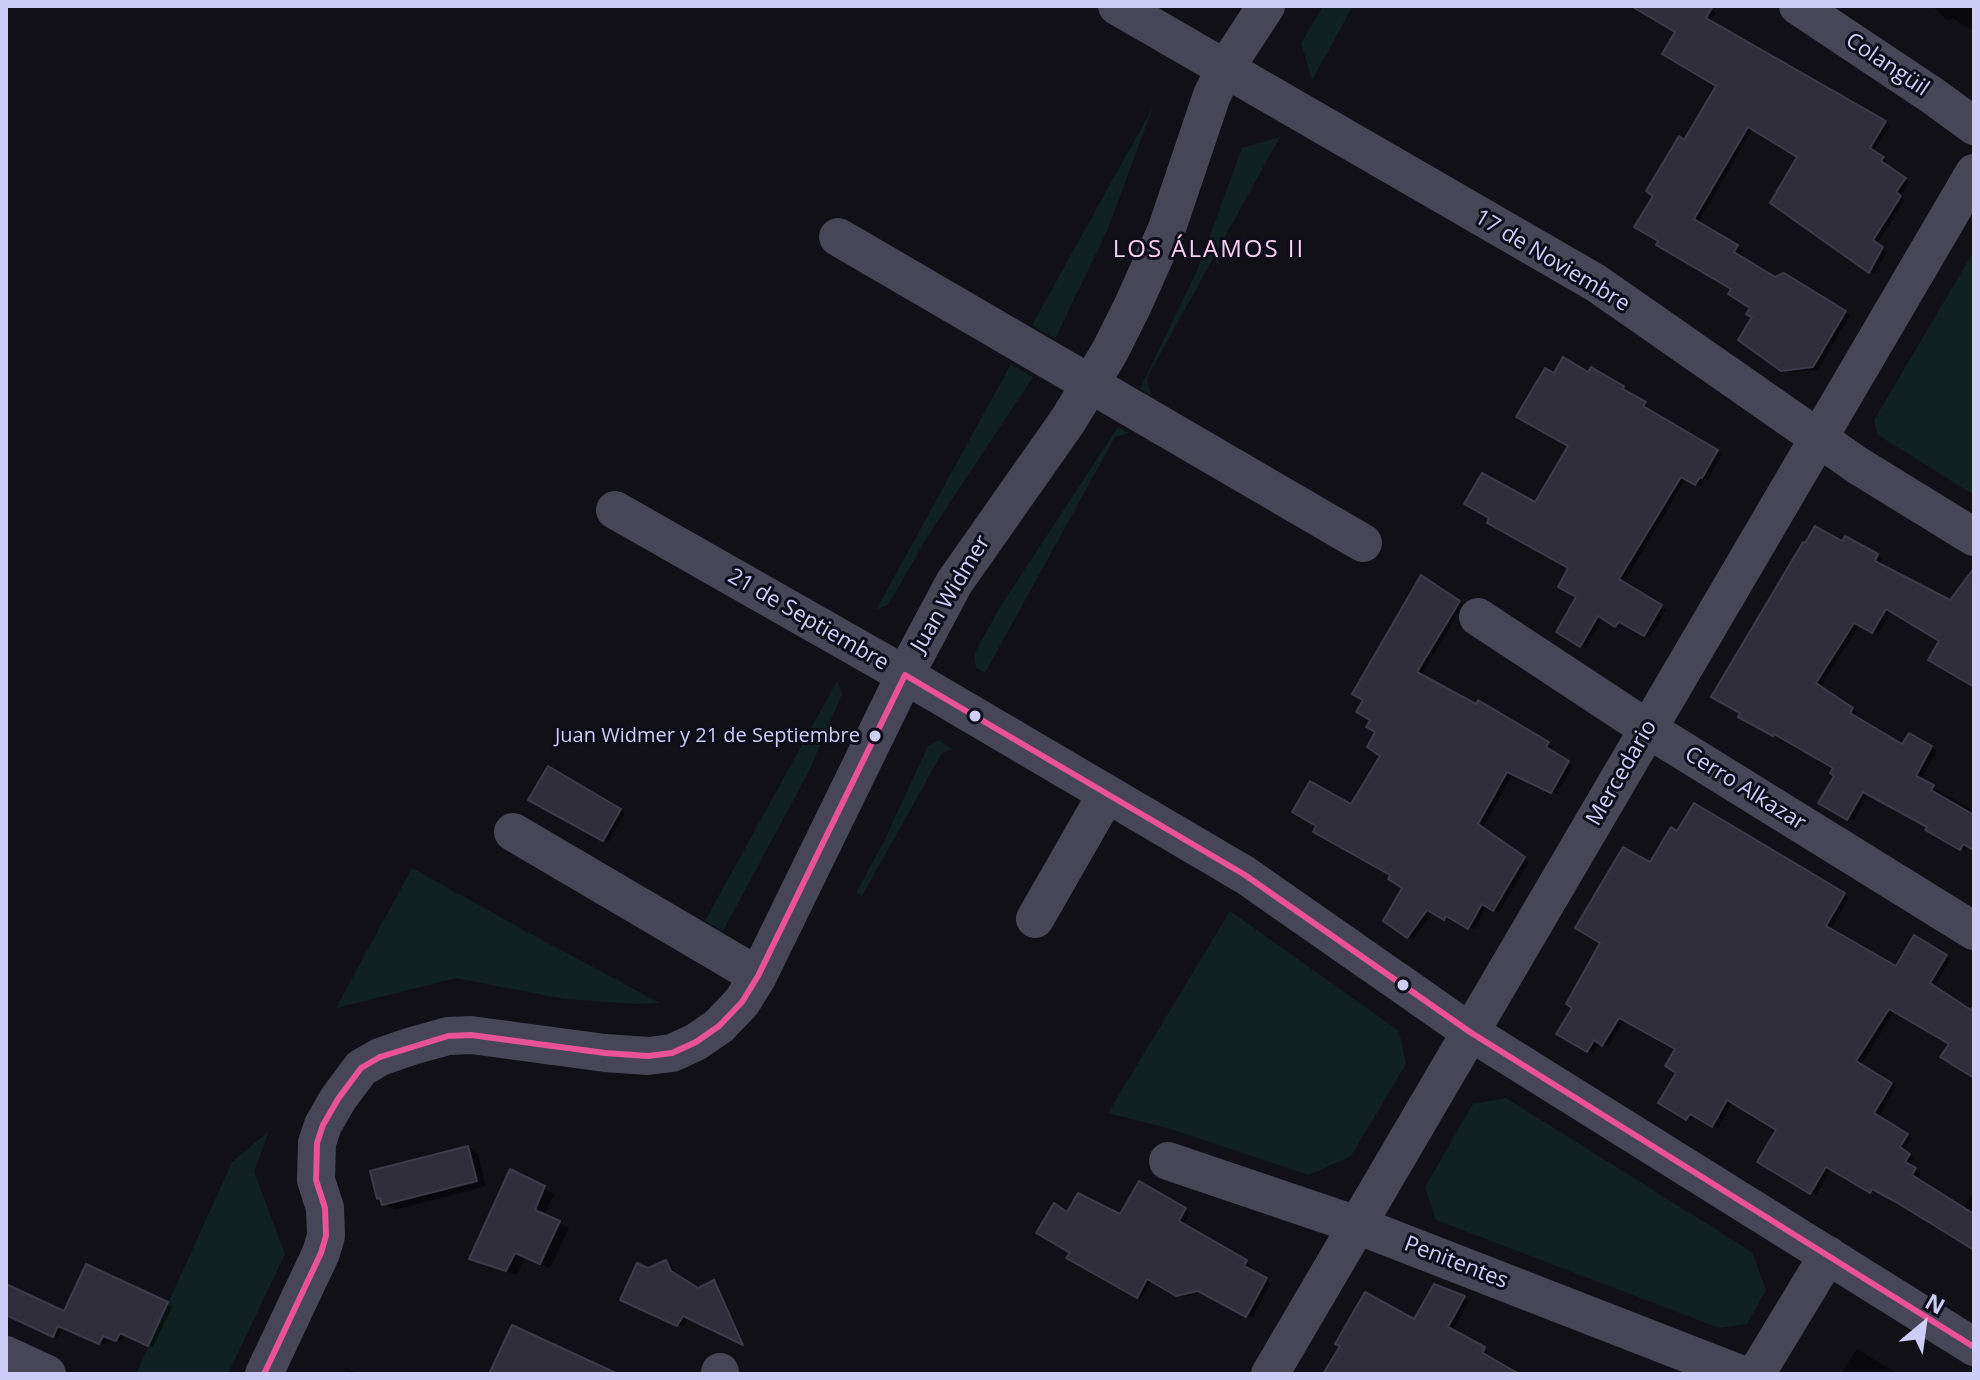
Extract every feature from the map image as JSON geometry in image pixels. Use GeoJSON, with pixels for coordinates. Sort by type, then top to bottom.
{"type":"FeatureCollection","features":[{"type":"Feature","properties":{"kind":"street","name":"17 de Noviembre"},"geometry":{"type":"LineString","coordinates":[[1117,6],[1596,283],[1857,465],[1974,537]]}},
{"type":"Feature","properties":{"kind":"street","name":"Juan Widmer"},"geometry":{"type":"LineString","coordinates":[[264,1374],[321,1253],[326,1236],[325,1208],[316,1180],[317,1143],[338,1099],[361,1068],[380,1057],[448,1036],[471,1035],[605,1053],[648,1056],[672,1053],[696,1042],[719,1026],[742,1002],[758,976],[905,675],[954,583],[1061,431],[1110,351],[1166,231],[1212,95],[1266,6]]}},
{"type":"Feature","properties":{"kind":"street","name":"Colangüil"},"geometry":{"type":"LineString","coordinates":[[1798,6],[1974,126]]}},
{"type":"Feature","properties":{"kind":"street","name":"Mercedario"},"geometry":{"type":"LineString","coordinates":[[1270,1374],[1974,173]]}},
{"type":"Feature","properties":{"kind":"street"},"geometry":{"type":"LineString","coordinates":[[838,237],[1363,543]]}},
{"type":"Feature","properties":{"kind":"street","name":"21 de Septiembre"},"geometry":{"type":"LineString","coordinates":[[615,510],[905,675],[1245,875],[1470,1032],[1974,1347]]}},
{"type":"Feature","properties":{"kind":"street","name":"Cerro Alkazar"},"geometry":{"type":"LineString","coordinates":[[1478,617],[1648,729],[1974,931]]}},
{"type":"Feature","properties":{"kind":"street"},"geometry":{"type":"LineString","coordinates":[[1035,919],[1106,795]]}},
{"type":"Feature","properties":{"kind":"street"},"geometry":{"type":"LineString","coordinates":[[513,832],[758,976]]}},
{"type":"Feature","properties":{"kind":"street","name":"Penitentes"},"geometry":{"type":"LineString","coordinates":[[1168,1161],[1357,1225],[1740,1374]]}},
{"type":"Feature","properties":{"kind":"street"},"geometry":{"type":"LineString","coordinates":[[1756,1374],[1828,1255]]}},
{"type":"Feature","properties":{"kind":"street"},"geometry":{"type":"LineString","coordinates":[[6,1355],[47,1374]]}},
{"type":"Feature","properties":{"kind":"shaded area"},"geometry":{"type":"Polygon","coordinates":[[[1323,6],[1353,6],[1312,80],[1301,43],[1323,6]]]}},
{"type":"Feature","properties":{"kind":"shaded area"},"geometry":{"type":"Polygon","coordinates":[[[1153,107],[1107,231],[1055,339],[1032,325],[1153,107]]]}},
{"type":"Feature","properties":{"kind":"shaded area"},"geometry":{"type":"Polygon","coordinates":[[[1280,137],[1147,378],[1151,395],[1140,389],[1198,268],[1242,148],[1280,137]]]}},
{"type":"Feature","properties":{"kind":"shaded area"},"geometry":{"type":"Polygon","coordinates":[[[1974,251],[1974,495],[1878,435],[1874,420],[1974,251]]]}},
{"type":"Feature","properties":{"kind":"shaded area"},"geometry":{"type":"Polygon","coordinates":[[[1011,364],[1033,377],[931,531],[888,605],[876,610],[1011,364]]]}},
{"type":"Feature","properties":{"kind":"shaded area"},"geometry":{"type":"Polygon","coordinates":[[[1118,427],[1129,433],[1115,437],[985,673],[976,668],[974,654],[1002,604],[1118,427]]]}},
{"type":"Feature","properties":{"kind":"shaded area"},"geometry":{"type":"Polygon","coordinates":[[[837,681],[842,694],[809,771],[723,931],[705,921],[837,681]]]}},
{"type":"Feature","properties":{"kind":"shaded area"},"geometry":{"type":"Polygon","coordinates":[[[938,740],[953,749],[942,753],[862,896],[856,893],[928,746],[938,740]]]}},
{"type":"Feature","properties":{"kind":"shaded area"},"geometry":{"type":"Polygon","coordinates":[[[412,868],[660,1003],[564,999],[456,978],[336,1008],[412,868]]]}},
{"type":"Feature","properties":{"kind":"shaded area"},"geometry":{"type":"Polygon","coordinates":[[[1230,911],[1399,1031],[1406,1064],[1351,1156],[1309,1175],[1170,1129],[1108,1113],[1230,911]]]}},
{"type":"Feature","properties":{"kind":"shaded area"},"geometry":{"type":"Polygon","coordinates":[[[1506,1098],[1752,1252],[1766,1290],[1747,1324],[1719,1328],[1436,1220],[1425,1187],[1473,1104],[1506,1098]]]}},
{"type":"Feature","properties":{"kind":"shaded area"},"geometry":{"type":"Polygon","coordinates":[[[269,1131],[254,1171],[285,1254],[228,1374],[136,1374],[232,1162],[269,1131]]]}},
{"type":"Feature","properties":{"kind":"building"},"geometry":{"type":"Polygon","coordinates":[[[1631,6],[1713,6],[1706,18],[1886,121],[1870,148],[1884,157],[1881,161],[1906,178],[1896,192],[1901,196],[1873,240],[1883,247],[1869,273],[1770,203],[1797,157],[1748,127],[1694,219],[1738,245],[1734,252],[1775,277],[1784,273],[1846,311],[1813,367],[1781,371],[1738,340],[1752,317],[1746,314],[1750,308],[1728,294],[1731,289],[1656,245],[1658,241],[1634,227],[1653,196],[1646,191],[1679,136],[1684,140],[1716,86],[1662,54],[1675,32],[1631,6]]]}},
{"type":"Feature","properties":{"kind":"building"},"geometry":{"type":"Polygon","coordinates":[[[1563,357],[1588,372],[1591,367],[1624,386],[1623,389],[1646,402],[1643,406],[1718,450],[1695,485],[1681,477],[1619,579],[1662,605],[1644,636],[1619,622],[1615,627],[1598,616],[1580,647],[1556,632],[1576,597],[1558,587],[1568,568],[1487,523],[1489,518],[1464,504],[1482,473],[1535,502],[1568,446],[1516,417],[1545,368],[1554,373],[1563,357]]]}},
{"type":"Feature","properties":{"kind":"building"},"geometry":{"type":"Polygon","coordinates":[[[1815,526],[1842,541],[1845,536],[1878,554],[1875,561],[1950,600],[1974,568],[1974,687],[1928,660],[1939,641],[1886,609],[1872,633],[1854,623],[1816,683],[1853,708],[1850,713],[1902,744],[1909,733],[1932,746],[1916,776],[1934,785],[1931,790],[1974,815],[1974,850],[1963,844],[1960,850],[1925,830],[1927,827],[1863,792],[1847,820],[1818,803],[1834,776],[1830,773],[1833,768],[1738,717],[1740,713],[1711,697],[1815,526]]]}},
{"type":"Feature","properties":{"kind":"building"},"geometry":{"type":"Polygon","coordinates":[[[1421,575],[1460,601],[1417,672],[1476,704],[1478,700],[1549,742],[1546,747],[1569,761],[1551,793],[1507,772],[1478,824],[1525,857],[1493,911],[1482,904],[1468,929],[1446,916],[1444,920],[1427,910],[1407,938],[1383,921],[1402,888],[1388,879],[1390,875],[1313,832],[1316,826],[1292,812],[1310,781],[1351,804],[1380,756],[1367,747],[1375,732],[1366,727],[1370,720],[1356,712],[1363,700],[1352,694],[1421,575]]]}},
{"type":"Feature","properties":{"kind":"building"},"geometry":{"type":"Polygon","coordinates":[[[548,766],[621,809],[603,841],[528,800],[548,766]]]}},
{"type":"Feature","properties":{"kind":"building"},"geometry":{"type":"Polygon","coordinates":[[[1694,803],[1845,893],[1826,926],[1896,966],[1914,935],[1947,955],[1930,983],[1971,1010],[1974,1005],[1974,1078],[1940,1057],[1949,1044],[1889,1009],[1856,1061],[1892,1083],[1874,1113],[1908,1134],[1900,1147],[1910,1154],[1905,1162],[1916,1168],[1912,1175],[1974,1214],[1974,1250],[1896,1202],[1872,1189],[1870,1193],[1826,1167],[1810,1194],[1757,1162],[1776,1130],[1727,1100],[1712,1127],[1690,1114],[1686,1120],[1658,1103],[1676,1073],[1665,1066],[1675,1049],[1619,1018],[1602,1046],[1594,1040],[1587,1052],[1556,1034],[1572,1008],[1566,1004],[1600,943],[1575,928],[1623,847],[1650,862],[1671,827],[1677,831],[1694,803]]]}},
{"type":"Feature","properties":{"kind":"building"},"geometry":{"type":"Polygon","coordinates":[[[468,1146],[477,1181],[382,1205],[380,1198],[377,1199],[370,1171],[468,1146]]]}},
{"type":"Feature","properties":{"kind":"building"},"geometry":{"type":"Polygon","coordinates":[[[510,1169],[545,1186],[535,1210],[560,1221],[540,1264],[515,1253],[506,1271],[469,1259],[510,1169]]]}},
{"type":"Feature","properties":{"kind":"building"},"geometry":{"type":"Polygon","coordinates":[[[1139,1181],[1186,1208],[1179,1221],[1247,1260],[1244,1266],[1267,1278],[1246,1317],[1198,1291],[1176,1296],[1147,1279],[1137,1298],[1066,1258],[1070,1253],[1036,1233],[1054,1203],[1067,1212],[1078,1193],[1120,1214],[1139,1181]]]}},
{"type":"Feature","properties":{"kind":"building"},"geometry":{"type":"Polygon","coordinates":[[[666,1260],[671,1271],[698,1288],[714,1280],[743,1345],[683,1316],[677,1326],[620,1300],[637,1263],[648,1268],[666,1260]]]}},
{"type":"Feature","properties":{"kind":"building"},"geometry":{"type":"Polygon","coordinates":[[[86,1264],[168,1302],[148,1346],[120,1333],[116,1341],[103,1336],[99,1344],[58,1326],[53,1337],[6,1315],[6,1284],[64,1311],[86,1264]]]}},
{"type":"Feature","properties":{"kind":"building"},"geometry":{"type":"Polygon","coordinates":[[[1434,1284],[1465,1296],[1448,1327],[1485,1347],[1483,1353],[1519,1374],[1323,1374],[1340,1346],[1335,1344],[1365,1292],[1414,1319],[1434,1284]]]}},
{"type":"Feature","properties":{"kind":"building"},"geometry":{"type":"Polygon","coordinates":[[[512,1325],[618,1374],[489,1374],[512,1325]]]}},
{"type":"Feature","properties":{"kind":"transit line"},"geometry":{"type":"LineString","coordinates":[[264,1374],[321,1253],[326,1236],[325,1208],[316,1180],[317,1143],[338,1099],[361,1068],[380,1057],[448,1036],[471,1035],[648,1056],[672,1053],[696,1042],[719,1026],[742,1002],[758,976],[905,675],[1245,875],[1470,1032],[1974,1347]]}},
{"type":"Feature","properties":{"kind":"place","name":"Juan Widmer y 21 de Septiembre"},"geometry":{"type":"Point","coordinates":[875,736]}},
{"type":"Feature","properties":{"kind":"district","name":"LOS ÁLAMOS II"},"geometry":{"type":"Point","coordinates":[1209,250]}}]}
